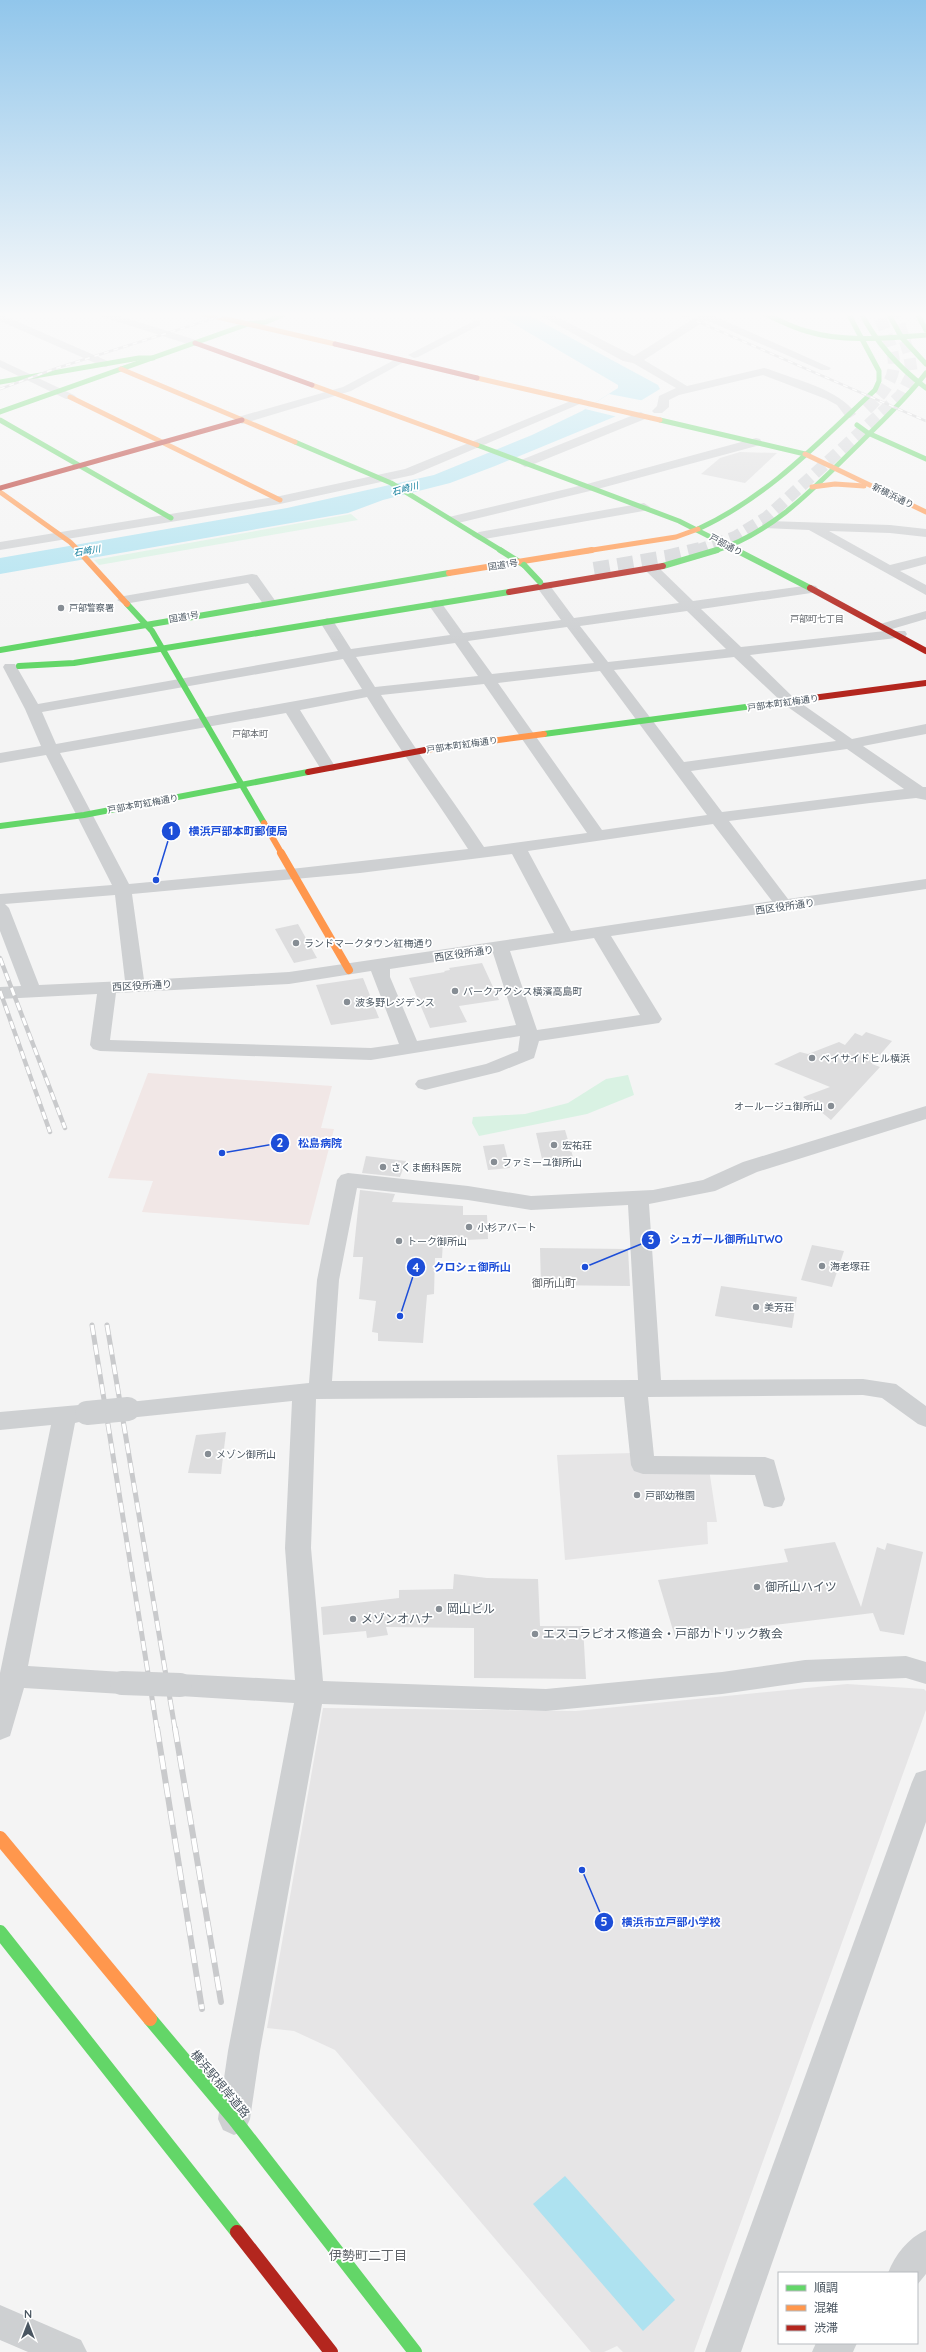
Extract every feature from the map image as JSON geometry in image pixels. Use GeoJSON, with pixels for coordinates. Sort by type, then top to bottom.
{"type":"FeatureCollection","features":[{"type":"Feature","properties":{"kind":"main road"},"geometry":{"type":"LineString","coordinates":[[4,423],[171,518]]}},
{"type":"Feature","properties":{"kind":"main road"},"geometry":{"type":"LineString","coordinates":[[123,423],[280,500]]}},
{"type":"Feature","properties":{"kind":"main road"},"geometry":{"type":"LineString","coordinates":[[0,488],[232,423]]}},
{"type":"Feature","properties":{"kind":"main road"},"geometry":{"type":"LineString","coordinates":[[249,423],[394,484],[522,563],[542,584]]}},
{"type":"Feature","properties":{"kind":"main road","name":"戸部通り"},"geometry":{"type":"LineString","coordinates":[[416,423],[644,507],[697,530],[900,634],[926,651]]}},
{"type":"Feature","properties":{"kind":"main road","name":"新横浜通り"},"geometry":{"type":"LineString","coordinates":[[680,423],[805,454],[836,467],[926,512]]}},
{"type":"Feature","properties":{"kind":"main road"},"geometry":{"type":"LineString","coordinates":[[710,423],[824,448]]}},
{"type":"Feature","properties":{"kind":"main road","name":"国道1号"},"geometry":{"type":"LineString","coordinates":[[0,650],[269,602],[634,545],[697,530],[742,508],[840,423]]}},
{"type":"Feature","properties":{"kind":"main road"},"geometry":{"type":"LineString","coordinates":[[856,423],[859,427],[868,433],[926,459]]}},
{"type":"Feature","properties":{"kind":"main road"},"geometry":{"type":"LineString","coordinates":[[878,423],[890,430]]}},
{"type":"Feature","properties":{"kind":"main road","name":"国道1号"},"geometry":{"type":"LineString","coordinates":[[7,665],[326,622],[542,584],[652,569],[728,547],[769,525],[836,467],[878,423]]}},
{"type":"Feature","properties":{"kind":"main road"},"geometry":{"type":"LineString","coordinates":[[834,452],[856,462]]}},
{"type":"Feature","properties":{"kind":"main road"},"geometry":{"type":"LineString","coordinates":[[812,487],[835,484],[879,489]]}},
{"type":"Feature","properties":{"kind":"main road"},"geometry":{"type":"LineString","coordinates":[[0,492],[65,538],[90,562],[152,631],[207,723],[349,970]]}},
{"type":"Feature","properties":{"kind":"main road","name":"国道1号"},"geometry":{"type":"LineString","coordinates":[[516,572],[586,560]]}},
{"type":"Feature","properties":{"kind":"main road","name":"国道1号"},"geometry":{"type":"LineString","coordinates":[[160,644],[594,570]]}},
{"type":"Feature","properties":{"kind":"main road","name":"国道1号"},"geometry":{"type":"LineString","coordinates":[[7,665],[152,631],[400,591]]}},
{"type":"Feature","properties":{"kind":"main road","name":"戸部本町紅梅通り"},"geometry":{"type":"LineString","coordinates":[[0,826],[84,815],[409,753],[926,683]]}},
{"type":"Feature","properties":{"kind":"main road","name":"横浜駅根岸道路"},"geometry":{"type":"LineString","coordinates":[[0,1838],[234,2119],[415,2352]]}},
{"type":"Feature","properties":{"kind":"main road"},"geometry":{"type":"LineString","coordinates":[[0,1932],[331,2352]]}},
{"type":"Feature","properties":{"kind":"street"},"geometry":{"type":"LineString","coordinates":[[0,546],[65,538],[171,518],[280,500],[381,478],[428,465],[528,423]]}},
{"type":"Feature","properties":{"kind":"street"},"geometry":{"type":"LineString","coordinates":[[521,461],[612,423]]}},
{"type":"Feature","properties":{"kind":"street"},"geometry":{"type":"LineString","coordinates":[[454,520],[590,487],[756,442]]}},
{"type":"Feature","properties":{"kind":"street"},"geometry":{"type":"LineString","coordinates":[[479,536],[644,507]]}},
{"type":"Feature","properties":{"kind":"street"},"geometry":{"type":"LineString","coordinates":[[769,525],[890,529],[926,533]]}},
{"type":"Feature","properties":{"kind":"street"},"geometry":{"type":"LineString","coordinates":[[812,527],[926,591]]}},
{"type":"Feature","properties":{"kind":"street"},"geometry":{"type":"LineString","coordinates":[[888,570],[926,560]]}},
{"type":"Feature","properties":{"kind":"street"},"geometry":{"type":"LineString","coordinates":[[652,569],[790,702],[849,744],[924,794]]}},
{"type":"Feature","properties":{"kind":"street"},"geometry":{"type":"LineString","coordinates":[[124,600],[252,578],[269,602]]}},
{"type":"Feature","properties":{"kind":"street"},"geometry":{"type":"LineString","coordinates":[[542,584],[784,906]]}},
{"type":"Feature","properties":{"kind":"street"},"geometry":{"type":"LineString","coordinates":[[33,709],[346,654],[811,589]]}},
{"type":"Feature","properties":{"kind":"street"},"geometry":{"type":"LineString","coordinates":[[435,604],[490,680],[598,836]]}},
{"type":"Feature","properties":{"kind":"street"},"geometry":{"type":"LineString","coordinates":[[885,627],[926,615]]}},
{"type":"Feature","properties":{"kind":"street"},"geometry":{"type":"LineString","coordinates":[[326,622],[409,753],[442,796],[479,853]]}},
{"type":"Feature","properties":{"kind":"street"},"geometry":{"type":"LineString","coordinates":[[0,758],[207,723],[371,692],[604,668],[900,634]]}},
{"type":"Feature","properties":{"kind":"street"},"geometry":{"type":"LineString","coordinates":[[7,665],[33,709],[51,750],[123,890],[136,986]]}},
{"type":"Feature","properties":{"kind":"street"},"geometry":{"type":"LineString","coordinates":[[291,708],[328,768]]}},
{"type":"Feature","properties":{"kind":"street"},"geometry":{"type":"LineString","coordinates":[[679,768],[849,744],[926,729]]}},
{"type":"Feature","properties":{"kind":"street"},"geometry":{"type":"LineString","coordinates":[[0,900],[295,876],[517,848],[830,801],[924,794]]}},
{"type":"Feature","properties":{"kind":"street"},"geometry":{"type":"LineString","coordinates":[[517,848],[566,938]]}},
{"type":"Feature","properties":{"kind":"street","name":"西区役所通り"},"geometry":{"type":"LineString","coordinates":[[0,992],[289,978],[926,884]]}},
{"type":"Feature","properties":{"kind":"street"},"geometry":{"type":"LineString","coordinates":[[0,908],[32,991]]}},
{"type":"Feature","properties":{"kind":"street"},"geometry":{"type":"LineString","coordinates":[[107,987],[100,1045],[371,1054],[410,1046],[652,1019],[600,933]]}},
{"type":"Feature","properties":{"kind":"street"},"geometry":{"type":"LineString","coordinates":[[425,1084],[492,1068],[527,1054],[528,1033],[500,948]]}},
{"type":"Feature","properties":{"kind":"street"},"geometry":{"type":"LineString","coordinates":[[380,965],[381,977],[410,1046]]}},
{"type":"Feature","properties":{"kind":"street"},"geometry":{"type":"LineString","coordinates":[[234,2119],[244,2052],[310,1692],[298,1548],[312,1390],[328,1280],[348,1180],[468,1193],[531,1203],[638,1198],[708,1186],[750,1167],[923,1116]]}},
{"type":"Feature","properties":{"kind":"street"},"geometry":{"type":"LineString","coordinates":[[638,1198],[643,1465],[765,1466],[773,1499]]}},
{"type":"Feature","properties":{"kind":"street"},"geometry":{"type":"LineString","coordinates":[[0,1422],[312,1390],[879,1388],[888,1390],[926,1418]]}},
{"type":"Feature","properties":{"kind":"street"},"geometry":{"type":"LineString","coordinates":[[0,1728],[76,1414]]}},
{"type":"Feature","properties":{"kind":"street"},"geometry":{"type":"LineString","coordinates":[[13,1676],[310,1692],[546,1700],[722,1683],[805,1671],[906,1666],[926,1672]]}},
{"type":"Feature","properties":{"kind":"street"},"geometry":{"type":"LineString","coordinates":[[723,2352],[926,1782]]}},
{"type":"Feature","properties":{"kind":"street"},"geometry":{"type":"LineString","coordinates":[[906,2272],[926,2247]]}},
{"type":"Feature","properties":{"kind":"street"},"geometry":{"type":"LineString","coordinates":[[0,2322],[69,2352]]}},
{"type":"Feature","properties":{"kind":"street"},"geometry":{"type":"LineString","coordinates":[[830,2352],[837,2344]]}},
{"type":"Feature","properties":{"kind":"shaded area"},"geometry":{"type":"Polygon","coordinates":[[[148,1073],[332,1086],[321,1128],[334,1129],[309,1225],[142,1212],[153,1181],[108,1178],[148,1073]]]}},
{"type":"Feature","properties":{"kind":"shaded area","name":"戸部幼稚園"},"geometry":{"type":"Polygon","coordinates":[[[633,1453],[709,1469],[717,1522],[707,1522],[708,1544],[565,1560],[557,1455],[633,1453]]]}},
{"type":"Feature","properties":{"kind":"shaded area"},"geometry":{"type":"Polygon","coordinates":[[[847,1684],[924,1689],[926,1691],[926,1710],[694,2352],[623,2352],[617,2346],[604,2352],[591,2352],[335,2050],[294,2031],[267,2028],[323,1708],[576,1711],[847,1684]]]}},
{"type":"Feature","properties":{"kind":"green space"},"geometry":{"type":"Polygon","coordinates":[[[351,514],[358,520],[99,565],[94,560],[351,514]]]}},
{"type":"Feature","properties":{"kind":"green space"},"geometry":{"type":"Polygon","coordinates":[[[628,1075],[634,1095],[587,1114],[479,1136],[472,1123],[473,1117],[525,1114],[568,1103],[606,1079],[628,1075]]]}},
{"type":"Feature","properties":{"kind":"water","name":"石崎川"},"geometry":{"type":"Polygon","coordinates":[[[558,423],[600,423],[450,483],[383,500],[348,513],[0,574],[0,558],[287,508],[434,475],[532,435],[558,423]]]}},
{"type":"Feature","properties":{"kind":"water"},"geometry":{"type":"Polygon","coordinates":[[[565,2176],[675,2300],[643,2331],[533,2204],[565,2176]]]}},
{"type":"Feature","properties":{"kind":"building"},"geometry":{"type":"Polygon","coordinates":[[[740,452],[777,453],[745,483],[701,474],[720,458],[740,452]]]}},
{"type":"Feature","properties":{"kind":"building","name":"ランドマークタウン紅梅通り"},"geometry":{"type":"Polygon","coordinates":[[[298,924],[317,958],[294,963],[275,929],[298,924]]]}},
{"type":"Feature","properties":{"kind":"building","name":"パークアクシス横濱高島町"},"geometry":{"type":"Polygon","coordinates":[[[482,963],[499,1000],[459,1006],[467,1022],[430,1028],[409,978],[445,972],[444,971],[450,970],[449,968],[482,963]]]}},
{"type":"Feature","properties":{"kind":"building","name":"波多野レジデンス"},"geometry":{"type":"Polygon","coordinates":[[[363,978],[379,1018],[331,1025],[316,985],[363,978]]]}},
{"type":"Feature","properties":{"kind":"building"},"geometry":{"type":"Polygon","coordinates":[[[866,1032],[892,1041],[872,1064],[880,1067],[831,1120],[803,1097],[830,1087],[774,1064],[800,1052],[808,1054],[839,1042],[845,1045],[855,1033],[862,1036],[866,1032]]]}},
{"type":"Feature","properties":{"kind":"building","name":"宏祐荘"},"geometry":{"type":"Polygon","coordinates":[[[565,1130],[573,1157],[542,1159],[536,1133],[565,1130]]]}},
{"type":"Feature","properties":{"kind":"building","name":"ファミーユ御所山"},"geometry":{"type":"Polygon","coordinates":[[[504,1144],[510,1168],[488,1170],[483,1146],[504,1144]]]}},
{"type":"Feature","properties":{"kind":"building","name":"さくま歯科医院"},"geometry":{"type":"Polygon","coordinates":[[[366,1156],[406,1161],[400,1177],[362,1173],[366,1156]]]}},
{"type":"Feature","properties":{"kind":"building"},"geometry":{"type":"Polygon","coordinates":[[[360,1190],[395,1194],[392,1202],[463,1206],[463,1215],[487,1215],[488,1239],[443,1241],[442,1258],[435,1258],[434,1294],[427,1295],[423,1343],[378,1341],[378,1333],[372,1332],[376,1301],[359,1299],[363,1257],[353,1257],[360,1190]]]}},
{"type":"Feature","properties":{"kind":"building","name":"海老塚荘"},"geometry":{"type":"Polygon","coordinates":[[[812,1245],[844,1251],[832,1287],[801,1280],[812,1245]]]}},
{"type":"Feature","properties":{"kind":"building"},"geometry":{"type":"Polygon","coordinates":[[[540,1248],[628,1249],[630,1286],[541,1285],[540,1248]]]}},
{"type":"Feature","properties":{"kind":"building","name":"美芳荘"},"geometry":{"type":"Polygon","coordinates":[[[721,1286],[797,1297],[792,1328],[715,1316],[721,1286]]]}},
{"type":"Feature","properties":{"kind":"building","name":"メゾン御所山"},"geometry":{"type":"Polygon","coordinates":[[[226,1432],[221,1474],[188,1473],[196,1435],[226,1432]]]}},
{"type":"Feature","properties":{"kind":"building","name":"御所山ハイツ"},"geometry":{"type":"Polygon","coordinates":[[[835,1542],[861,1607],[877,1547],[885,1550],[887,1543],[923,1552],[904,1635],[880,1631],[873,1613],[675,1637],[658,1580],[788,1562],[784,1549],[835,1542]]]}},
{"type":"Feature","properties":{"kind":"building"},"geometry":{"type":"Polygon","coordinates":[[[454,1574],[487,1578],[538,1579],[540,1626],[583,1626],[586,1679],[474,1678],[474,1628],[386,1627],[388,1635],[367,1638],[366,1631],[323,1635],[321,1607],[399,1598],[399,1590],[453,1589],[454,1574]]]}},
{"type":"Feature","properties":{"kind":"tunnel"},"geometry":{"type":"LineString","coordinates":[[696,551],[735,537],[767,517],[871,423]]}},
{"type":"Feature","properties":{"kind":"tunnel"},"geometry":{"type":"LineString","coordinates":[[594,570],[666,558],[696,551]]}},
{"type":"Feature","properties":{"kind":"railway"},"geometry":{"type":"LineString","coordinates":[[0,958],[65,1128]]}},
{"type":"Feature","properties":{"kind":"railway"},"geometry":{"type":"LineString","coordinates":[[0,991],[50,1132]]}},
{"type":"Feature","properties":{"kind":"railway"},"geometry":{"type":"LineString","coordinates":[[92,1325],[157,1729]]}},
{"type":"Feature","properties":{"kind":"railway"},"geometry":{"type":"LineString","coordinates":[[107,1325],[175,1729]]}},
{"type":"Feature","properties":{"kind":"railway"},"geometry":{"type":"LineString","coordinates":[[157,1728],[202,2009]]}},
{"type":"Feature","properties":{"kind":"railway"},"geometry":{"type":"LineString","coordinates":[[175,1728],[221,2002]]}},
{"type":"Feature","properties":{"kind":"traffic: fast"},"geometry":{"type":"LineString","coordinates":[[5,423],[171,518]]}},
{"type":"Feature","properties":{"kind":"traffic: fast"},"geometry":{"type":"LineString","coordinates":[[672,423],[805,454]]}},
{"type":"Feature","properties":{"kind":"traffic: fast"},"geometry":{"type":"LineString","coordinates":[[698,529],[723,518],[769,486],[792,468],[840,423]]}},
{"type":"Feature","properties":{"kind":"traffic: fast"},"geometry":{"type":"LineString","coordinates":[[663,566],[729,547],[769,525],[828,474],[880,423]]}},
{"type":"Feature","properties":{"kind":"traffic: fast"},"geometry":{"type":"LineString","coordinates":[[857,425],[868,433],[926,459]]}},
{"type":"Feature","properties":{"kind":"traffic: fast"},"geometry":{"type":"LineString","coordinates":[[295,442],[391,483],[524,565]]}},
{"type":"Feature","properties":{"kind":"traffic: fast"},"geometry":{"type":"LineString","coordinates":[[477,445],[679,521],[810,588]]}},
{"type":"Feature","properties":{"kind":"traffic: fast"},"geometry":{"type":"LineString","coordinates":[[524,565],[540,582]]}},
{"type":"Feature","properties":{"kind":"traffic: fast"},"geometry":{"type":"LineString","coordinates":[[0,650],[449,573]]}},
{"type":"Feature","properties":{"kind":"traffic: fast"},"geometry":{"type":"LineString","coordinates":[[19,666],[74,663],[509,592]]}},
{"type":"Feature","properties":{"kind":"traffic: fast"},"geometry":{"type":"LineString","coordinates":[[127,604],[152,631],[264,823]]}},
{"type":"Feature","properties":{"kind":"traffic: fast"},"geometry":{"type":"LineString","coordinates":[[544,734],[790,701]]}},
{"type":"Feature","properties":{"kind":"traffic: fast"},"geometry":{"type":"LineString","coordinates":[[0,826],[84,815],[308,772]]}},
{"type":"Feature","properties":{"kind":"traffic: fast"},"geometry":{"type":"LineString","coordinates":[[0,1932],[237,2232]]}},
{"type":"Feature","properties":{"kind":"traffic: fast"},"geometry":{"type":"LineString","coordinates":[[150,2019],[234,2119],[415,2352]]}},
{"type":"Feature","properties":{"kind":"traffic: slow"},"geometry":{"type":"LineString","coordinates":[[123,423],[280,500]]}},
{"type":"Feature","properties":{"kind":"traffic: slow"},"geometry":{"type":"LineString","coordinates":[[249,423],[295,442]]}},
{"type":"Feature","properties":{"kind":"traffic: slow"},"geometry":{"type":"LineString","coordinates":[[416,423],[477,445]]}},
{"type":"Feature","properties":{"kind":"traffic: slow"},"geometry":{"type":"LineString","coordinates":[[805,454],[926,512]]}},
{"type":"Feature","properties":{"kind":"traffic: slow"},"geometry":{"type":"LineString","coordinates":[[812,487],[835,484],[864,486]]}},
{"type":"Feature","properties":{"kind":"traffic: slow"},"geometry":{"type":"LineString","coordinates":[[0,492],[70,542],[127,604]]}},
{"type":"Feature","properties":{"kind":"traffic: slow"},"geometry":{"type":"LineString","coordinates":[[449,573],[676,537],[698,529]]}},
{"type":"Feature","properties":{"kind":"traffic: slow"},"geometry":{"type":"LineString","coordinates":[[425,750],[544,734]]}},
{"type":"Feature","properties":{"kind":"traffic: slow"},"geometry":{"type":"LineString","coordinates":[[264,823],[349,970]]}},
{"type":"Feature","properties":{"kind":"traffic: slow"},"geometry":{"type":"LineString","coordinates":[[0,1838],[150,2019]]}},
{"type":"Feature","properties":{"kind":"traffic: jam"},"geometry":{"type":"LineString","coordinates":[[0,488],[232,423]]}},
{"type":"Feature","properties":{"kind":"traffic: jam"},"geometry":{"type":"LineString","coordinates":[[509,592],[663,566]]}},
{"type":"Feature","properties":{"kind":"traffic: jam"},"geometry":{"type":"LineString","coordinates":[[810,588],[885,627],[926,651]]}},
{"type":"Feature","properties":{"kind":"traffic: jam"},"geometry":{"type":"LineString","coordinates":[[790,701],[926,683]]}},
{"type":"Feature","properties":{"kind":"traffic: jam"},"geometry":{"type":"LineString","coordinates":[[308,772],[425,750]]}},
{"type":"Feature","properties":{"kind":"traffic: jam"},"geometry":{"type":"LineString","coordinates":[[237,2232],[331,2352]]}},
{"type":"Feature","properties":{"kind":"place","name":"戸部警察署"},"geometry":{"type":"Point","coordinates":[61,608]}},
{"type":"Feature","properties":{"kind":"place","name":"横浜戸部本町郵便局"},"geometry":{"type":"Point","coordinates":[156,880]}},
{"type":"Feature","properties":{"kind":"place","name":"ランドマークタウン紅梅通り"},"geometry":{"type":"Point","coordinates":[296,943]}},
{"type":"Feature","properties":{"kind":"place","name":"パークアクシス横濱高島町"},"geometry":{"type":"Point","coordinates":[455,991]}},
{"type":"Feature","properties":{"kind":"place","name":"波多野レジデンス"},"geometry":{"type":"Point","coordinates":[347,1002]}},
{"type":"Feature","properties":{"kind":"place","name":"ベイサイドヒル横浜"},"geometry":{"type":"Point","coordinates":[812,1058]}},
{"type":"Feature","properties":{"kind":"place","name":"オールージュ御所山"},"geometry":{"type":"Point","coordinates":[831,1106]}},
{"type":"Feature","properties":{"kind":"place","name":"宏祐荘"},"geometry":{"type":"Point","coordinates":[554,1145]}},
{"type":"Feature","properties":{"kind":"place","name":"松島病院"},"geometry":{"type":"Point","coordinates":[222,1153]}},
{"type":"Feature","properties":{"kind":"place","name":"ファミーユ御所山"},"geometry":{"type":"Point","coordinates":[494,1162]}},
{"type":"Feature","properties":{"kind":"place","name":"さくま歯科医院"},"geometry":{"type":"Point","coordinates":[383,1167]}},
{"type":"Feature","properties":{"kind":"place","name":"小杉アパート"},"geometry":{"type":"Point","coordinates":[469,1227]}},
{"type":"Feature","properties":{"kind":"place","name":"トーク御所山"},"geometry":{"type":"Point","coordinates":[399,1241]}},
{"type":"Feature","properties":{"kind":"place","name":"海老塚荘"},"geometry":{"type":"Point","coordinates":[822,1266]}},
{"type":"Feature","properties":{"kind":"place","name":"シュガール御所山TWO"},"geometry":{"type":"Point","coordinates":[585,1267]}},
{"type":"Feature","properties":{"kind":"place","name":"美芳荘"},"geometry":{"type":"Point","coordinates":[756,1307]}},
{"type":"Feature","properties":{"kind":"place","name":"クロシェ御所山"},"geometry":{"type":"Point","coordinates":[400,1316]}},
{"type":"Feature","properties":{"kind":"place","name":"メゾン御所山"},"geometry":{"type":"Point","coordinates":[208,1454]}},
{"type":"Feature","properties":{"kind":"place","name":"戸部幼稚園"},"geometry":{"type":"Point","coordinates":[637,1495]}},
{"type":"Feature","properties":{"kind":"place","name":"御所山ハイツ"},"geometry":{"type":"Point","coordinates":[757,1587]}},
{"type":"Feature","properties":{"kind":"place","name":"岡山ビル"},"geometry":{"type":"Point","coordinates":[439,1609]}},
{"type":"Feature","properties":{"kind":"place","name":"メゾンオハナ"},"geometry":{"type":"Point","coordinates":[353,1619]}},
{"type":"Feature","properties":{"kind":"place","name":"エスコラピオス修道会・戸部カトリック教会"},"geometry":{"type":"Point","coordinates":[535,1634]}},
{"type":"Feature","properties":{"kind":"place","name":"横浜市立戸部小学校"},"geometry":{"type":"Point","coordinates":[582,1870]}},
{"type":"Feature","properties":{"kind":"district","name":"戸部町七丁目"},"geometry":{"type":"Point","coordinates":[817,619]}},
{"type":"Feature","properties":{"kind":"district","name":"戸部本町"},"geometry":{"type":"Point","coordinates":[250,734]}},
{"type":"Feature","properties":{"kind":"district","name":"御所山町"},"geometry":{"type":"Point","coordinates":[554,1283]}},
{"type":"Feature","properties":{"kind":"district","name":"伊勢町二丁目"},"geometry":{"type":"Point","coordinates":[368,2255]}}]}
